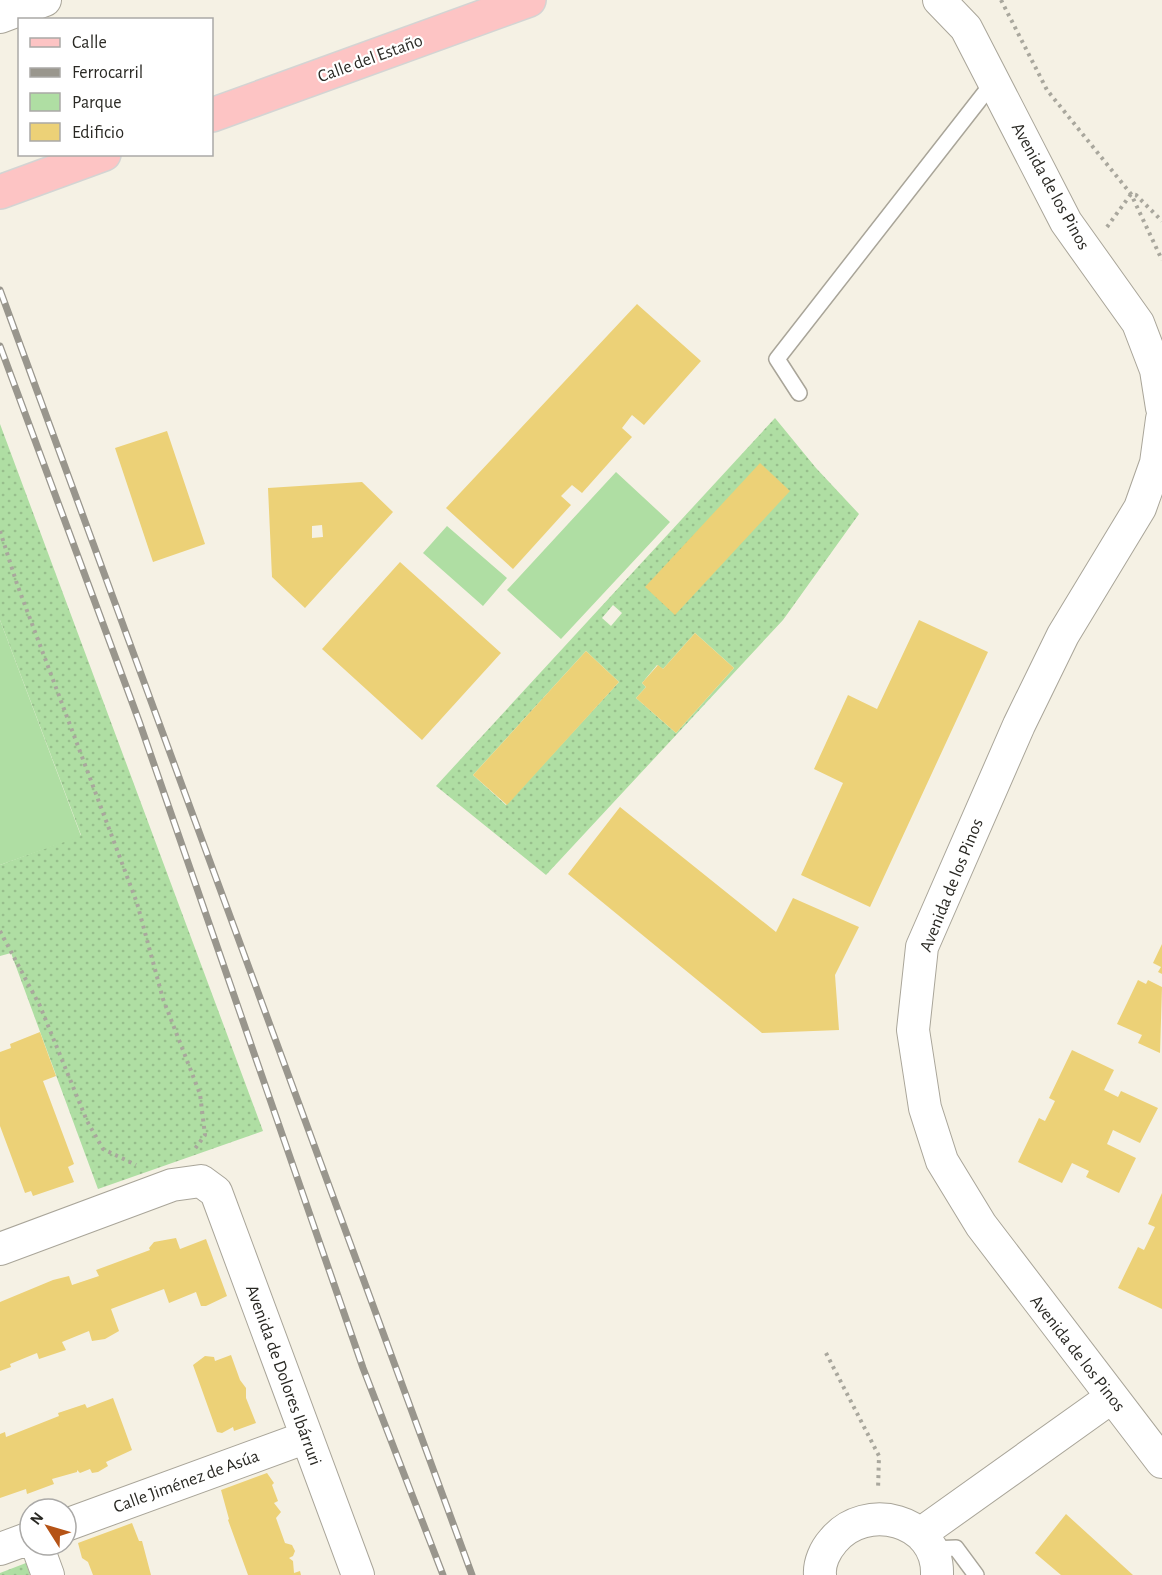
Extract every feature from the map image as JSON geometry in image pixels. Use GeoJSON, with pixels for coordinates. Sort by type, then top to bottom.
{"type":"FeatureCollection","features":[{"type":"Feature","properties":{"kind":"main road","name":"Calle del Estaño"},"geometry":{"type":"LineString","coordinates":[[213,115],[529,0]]}},
{"type":"Feature","properties":{"kind":"main road"},"geometry":{"type":"LineString","coordinates":[[0,192],[99,156]]}},
{"type":"Feature","properties":{"kind":"street"},"geometry":{"type":"LineString","coordinates":[[0,17],[45,0]]}},
{"type":"Feature","properties":{"kind":"street","name":"Avenida de los Pinos"},"geometry":{"type":"LineString","coordinates":[[939,0],[964,14],[994,81],[1066,222],[1138,323],[1156,370],[1162,408]]}},
{"type":"Feature","properties":{"kind":"street","name":"Avenida de los Pinos"},"geometry":{"type":"LineString","coordinates":[[1162,419],[1156,463],[1140,508],[1063,635],[1019,725],[922,946],[913,1030],[925,1108],[942,1161],[981,1225],[1162,1462]]}},
{"type":"Feature","properties":{"kind":"street"},"geometry":{"type":"LineString","coordinates":[[0,1249],[172,1185],[194,1170]]}},
{"type":"Feature","properties":{"kind":"street","name":"Avenida de Dolores Ibárruri"},"geometry":{"type":"LineString","coordinates":[[194,1170],[216,1192],[358,1575]]}},
{"type":"Feature","properties":{"kind":"street"},"geometry":{"type":"LineString","coordinates":[[820,1575],[826,1549],[840,1532],[858,1521],[878,1517],[903,1522],[929,1553],[1112,1397]]}},
{"type":"Feature","properties":{"kind":"street","name":"Calle Jiménez de Asúa"},"geometry":{"type":"LineString","coordinates":[[78,1521],[307,1437]]}},
{"type":"Feature","properties":{"kind":"street"},"geometry":{"type":"LineString","coordinates":[[0,1549],[18,1542]]}},
{"type":"Feature","properties":{"kind":"street"},"geometry":{"type":"LineString","coordinates":[[41,1557],[48,1575]]}},
{"type":"Feature","properties":{"kind":"lane"},"geometry":{"type":"LineString","coordinates":[[800,393],[777,360],[994,81]]}},
{"type":"Feature","properties":{"kind":"lane"},"geometry":{"type":"LineString","coordinates":[[929,1553],[956,1548],[976,1575]]}},
{"type":"Feature","properties":{"kind":"path"},"geometry":{"type":"LineString","coordinates":[[1001,0],[1047,90],[1131,194],[1162,260]]}},
{"type":"Feature","properties":{"kind":"path"},"geometry":{"type":"LineString","coordinates":[[1131,194],[1136,195],[1162,221]]}},
{"type":"Feature","properties":{"kind":"path"},"geometry":{"type":"LineString","coordinates":[[1084,249],[1107,227],[1131,194]]}},
{"type":"Feature","properties":{"kind":"path"},"geometry":{"type":"LineString","coordinates":[[0,531],[17,585],[137,903],[163,999],[200,1094],[205,1135],[194,1170]]}},
{"type":"Feature","properties":{"kind":"path"},"geometry":{"type":"LineString","coordinates":[[0,931],[40,1006],[87,1121],[103,1149],[144,1168]]}},
{"type":"Feature","properties":{"kind":"path"},"geometry":{"type":"LineString","coordinates":[[825,1353],[879,1456],[878,1517]]}},
{"type":"Feature","properties":{"kind":"green space"},"geometry":{"type":"Polygon","coordinates":[[[775,418],[816,468],[859,514],[783,620],[546,875],[436,786],[775,418]],[[613,605],[602,618],[611,626],[622,613],[613,605]],[[695,633],[663,669],[657,665],[642,683],[646,687],[636,698],[676,733],[734,668],[695,633]],[[586,651],[473,775],[506,805],[619,682],[586,651]]]}},
{"type":"Feature","properties":{"kind":"green space"},"geometry":{"type":"Polygon","coordinates":[[[0,424],[263,1131],[98,1189],[11,953],[0,956],[0,865],[81,835],[0,620],[0,424]]]}},
{"type":"Feature","properties":{"kind":"green space"},"geometry":{"type":"Polygon","coordinates":[[[616,472],[670,522],[561,639],[507,590],[616,472]]]}},
{"type":"Feature","properties":{"kind":"green space"},"geometry":{"type":"Polygon","coordinates":[[[447,526],[507,578],[483,606],[423,553],[447,526]]]}},
{"type":"Feature","properties":{"kind":"green space"},"geometry":{"type":"Polygon","coordinates":[[[0,620],[81,836],[0,865],[0,620]]]}},
{"type":"Feature","properties":{"kind":"green space"},"geometry":{"type":"Polygon","coordinates":[[[26,1563],[30,1575],[0,1575],[0,1573],[26,1563]]]}},
{"type":"Feature","properties":{"kind":"building"},"geometry":{"type":"Polygon","coordinates":[[[637,304],[701,361],[644,425],[632,415],[622,428],[632,437],[582,493],[572,485],[561,496],[571,505],[513,569],[446,508],[637,304]]]}},
{"type":"Feature","properties":{"kind":"building"},"geometry":{"type":"Polygon","coordinates":[[[167,431],[205,544],[153,562],[115,448],[167,431]]]}},
{"type":"Feature","properties":{"kind":"building"},"geometry":{"type":"Polygon","coordinates":[[[760,463],[790,491],[675,615],[645,587],[760,463]]]}},
{"type":"Feature","properties":{"kind":"building"},"geometry":{"type":"Polygon","coordinates":[[[362,482],[393,512],[305,608],[272,577],[268,488],[362,482]],[[322,525],[312,526],[312,538],[323,537],[322,525]]]}},
{"type":"Feature","properties":{"kind":"building"},"geometry":{"type":"Polygon","coordinates":[[[400,562],[501,653],[422,740],[322,649],[400,562]]]}},
{"type":"Feature","properties":{"kind":"building"},"geometry":{"type":"Polygon","coordinates":[[[919,620],[988,652],[870,907],[801,875],[843,783],[814,769],[848,695],[877,709],[919,620]]]}},
{"type":"Feature","properties":{"kind":"building"},"geometry":{"type":"Polygon","coordinates":[[[695,633],[734,668],[676,733],[636,698],[646,687],[642,683],[658,665],[663,669],[695,633]]]}},
{"type":"Feature","properties":{"kind":"building"},"geometry":{"type":"Polygon","coordinates":[[[586,651],[619,682],[507,805],[473,775],[586,651]]]}},
{"type":"Feature","properties":{"kind":"building"},"geometry":{"type":"Polygon","coordinates":[[[620,807],[776,932],[793,898],[859,927],[835,975],[839,1030],[762,1033],[568,874],[620,807]]]}},
{"type":"Feature","properties":{"kind":"building"},"geometry":{"type":"Polygon","coordinates":[[[1162,944],[1162,974],[1158,972],[1161,967],[1153,963],[1162,944]]]}},
{"type":"Feature","properties":{"kind":"building"},"geometry":{"type":"Polygon","coordinates":[[[1138,980],[1146,984],[1148,980],[1162,987],[1160,1053],[1138,1043],[1142,1035],[1117,1024],[1138,980]]]}},
{"type":"Feature","properties":{"kind":"building"},"geometry":{"type":"Polygon","coordinates":[[[40,1032],[56,1076],[43,1081],[74,1164],[68,1167],[74,1182],[33,1196],[31,1191],[25,1193],[0,1126],[0,1052],[11,1048],[10,1044],[40,1032]]]}},
{"type":"Feature","properties":{"kind":"building"},"geometry":{"type":"Polygon","coordinates":[[[1072,1050],[1114,1070],[1104,1090],[1118,1097],[1121,1091],[1158,1108],[1140,1143],[1113,1130],[1107,1144],[1136,1158],[1119,1193],[1086,1177],[1089,1171],[1072,1163],[1062,1183],[1018,1162],[1039,1118],[1045,1121],[1055,1101],[1049,1098],[1072,1050]]]}},
{"type":"Feature","properties":{"kind":"building"},"geometry":{"type":"Polygon","coordinates":[[[1162,1193],[1162,1309],[1118,1288],[1138,1247],[1144,1250],[1155,1227],[1148,1224],[1162,1193]]]}},
{"type":"Feature","properties":{"kind":"building"},"geometry":{"type":"Polygon","coordinates":[[[176,1238],[180,1249],[206,1239],[227,1296],[201,1306],[196,1292],[169,1303],[164,1289],[111,1309],[119,1331],[105,1339],[92,1341],[89,1331],[62,1342],[66,1350],[39,1359],[37,1353],[10,1364],[11,1367],[0,1371],[0,1302],[53,1280],[69,1276],[72,1285],[99,1276],[96,1270],[150,1250],[154,1242],[176,1238]]]}},
{"type":"Feature","properties":{"kind":"building"},"geometry":{"type":"Polygon","coordinates":[[[231,1355],[240,1380],[246,1388],[246,1398],[256,1423],[234,1431],[233,1427],[222,1433],[217,1432],[193,1365],[205,1356],[214,1357],[215,1361],[231,1355]]]}},
{"type":"Feature","properties":{"kind":"building"},"geometry":{"type":"Polygon","coordinates":[[[113,1398],[132,1450],[106,1462],[108,1466],[98,1472],[92,1473],[90,1469],[80,1473],[77,1470],[77,1472],[52,1479],[54,1484],[27,1494],[26,1489],[0,1498],[0,1434],[5,1432],[6,1437],[59,1416],[58,1413],[85,1404],[87,1408],[113,1398]]]}},
{"type":"Feature","properties":{"kind":"building"},"geometry":{"type":"Polygon","coordinates":[[[267,1473],[274,1483],[272,1485],[278,1501],[274,1503],[281,1512],[276,1518],[285,1543],[292,1545],[295,1551],[289,1558],[293,1561],[294,1573],[300,1571],[301,1575],[248,1575],[228,1520],[221,1490],[267,1473]]]}},
{"type":"Feature","properties":{"kind":"building"},"geometry":{"type":"Polygon","coordinates":[[[1066,1514],[1133,1575],[1061,1575],[1035,1553],[1066,1514]]]}},
{"type":"Feature","properties":{"kind":"building"},"geometry":{"type":"Polygon","coordinates":[[[132,1523],[139,1541],[142,1541],[151,1575],[93,1575],[88,1562],[82,1558],[78,1543],[132,1523]]]}},
{"type":"Feature","properties":{"kind":"railway"},"geometry":{"type":"LineString","coordinates":[[0,290],[472,1575]]}},
{"type":"Feature","properties":{"kind":"railway"},"geometry":{"type":"LineString","coordinates":[[0,346],[139,721],[363,1368],[443,1575]]}}]}
